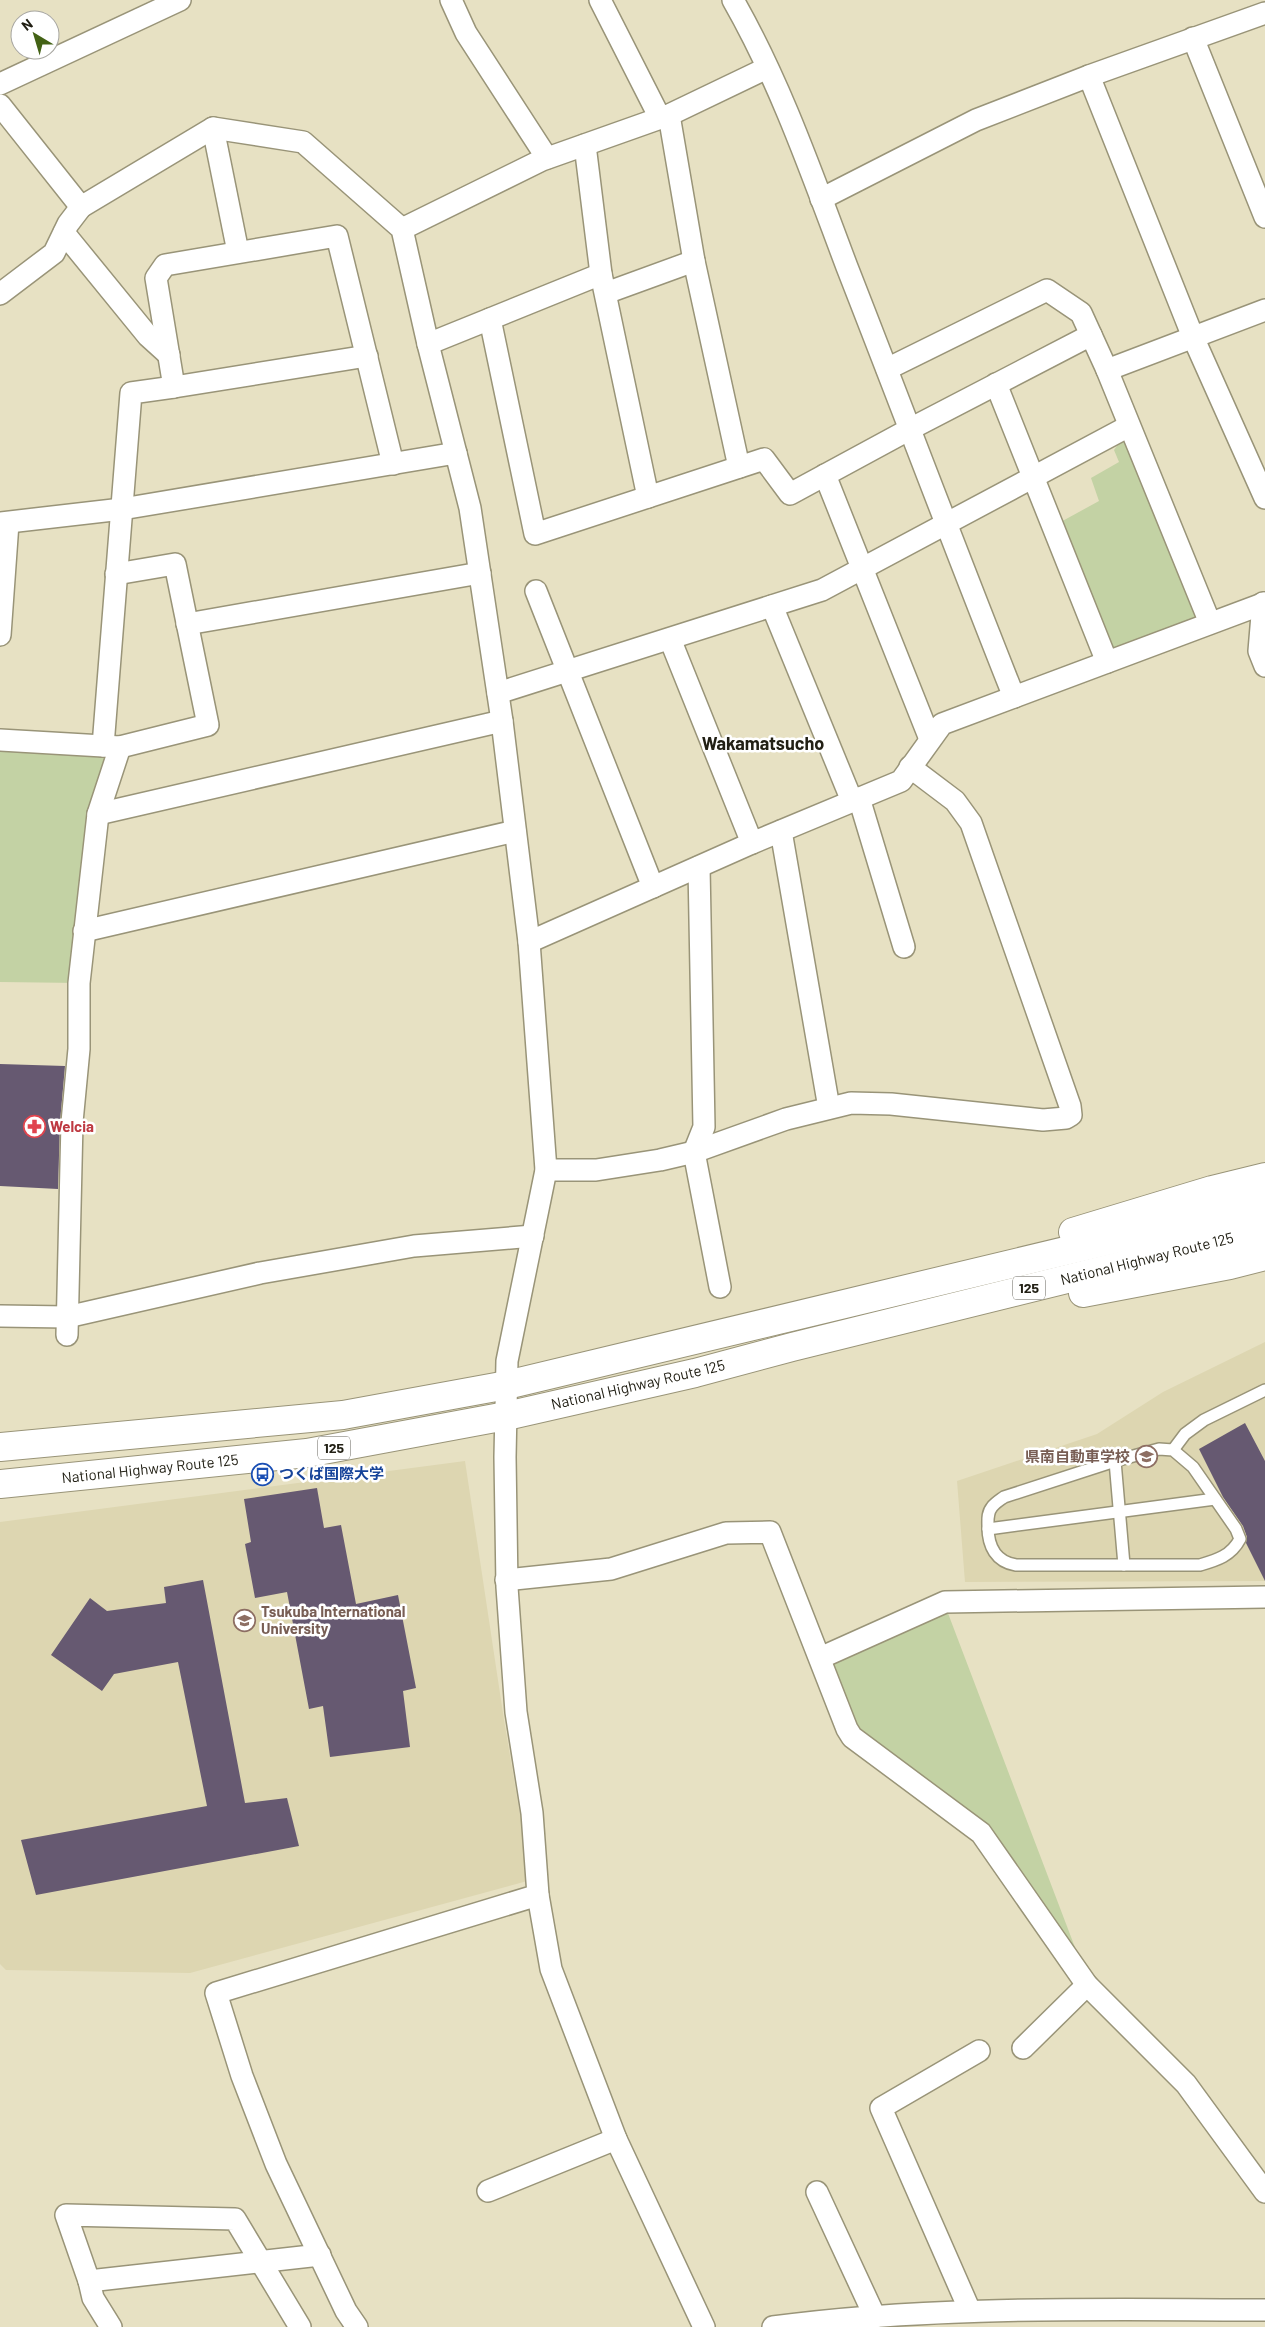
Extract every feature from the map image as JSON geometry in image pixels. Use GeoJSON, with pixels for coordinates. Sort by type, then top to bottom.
{"type":"FeatureCollection","features":[{"type":"Feature","properties":{"kind":"highway","name":"125"},"geometry":{"type":"LineString","coordinates":[[805,1312],[1203,1192],[1265,1177]]}},
{"type":"Feature","properties":{"kind":"highway","name":"National Highway Route 125"},"geometry":{"type":"LineString","coordinates":[[0,1447],[343,1416],[507,1385],[1265,1203]]}},
{"type":"Feature","properties":{"kind":"highway","name":"National Highway Route 125"},"geometry":{"type":"LineString","coordinates":[[0,1484],[307,1453],[506,1416],[695,1373],[792,1346],[1265,1230]]}},
{"type":"Feature","properties":{"kind":"highway","name":"125"},"geometry":{"type":"LineString","coordinates":[[792,1346],[1220,1267],[1265,1256]]}},
{"type":"Feature","properties":{"kind":"street"},"geometry":{"type":"LineString","coordinates":[[0,84],[180,0]]}},
{"type":"Feature","properties":{"kind":"street"},"geometry":{"type":"LineString","coordinates":[[451,0],[466,32],[547,158]]}},
{"type":"Feature","properties":{"kind":"street"},"geometry":{"type":"LineString","coordinates":[[600,0],[664,116],[739,468]]}},
{"type":"Feature","properties":{"kind":"street"},"geometry":{"type":"LineString","coordinates":[[733,0],[755,39],[821,199],[1014,696]]}},
{"type":"Feature","properties":{"kind":"street"},"geometry":{"type":"LineString","coordinates":[[821,199],[976,120],[1089,76],[1265,13]]}},
{"type":"Feature","properties":{"kind":"street"},"geometry":{"type":"LineString","coordinates":[[1193,38],[1265,217]]}},
{"type":"Feature","properties":{"kind":"street"},"geometry":{"type":"LineString","coordinates":[[402,229],[463,197],[547,158],[664,116],[767,68]]}},
{"type":"Feature","properties":{"kind":"street"},"geometry":{"type":"LineString","coordinates":[[1089,76],[1193,337],[1265,498]]}},
{"type":"Feature","properties":{"kind":"street"},"geometry":{"type":"LineString","coordinates":[[0,106],[81,207]]}},
{"type":"Feature","properties":{"kind":"street"},"geometry":{"type":"LineString","coordinates":[[213,128],[238,252]]}},
{"type":"Feature","properties":{"kind":"street"},"geometry":{"type":"LineString","coordinates":[[0,294],[54,253],[81,207],[213,128],[303,142],[402,229],[428,344],[470,508],[502,721],[529,942],[546,1170],[507,1361],[506,1580],[516,1712],[532,1813],[538,1895],[551,1970],[616,2139],[704,2327]]}},
{"type":"Feature","properties":{"kind":"street"},"geometry":{"type":"LineString","coordinates":[[585,145],[604,283],[648,497]]}},
{"type":"Feature","properties":{"kind":"street"},"geometry":{"type":"LineString","coordinates":[[64,233],[148,336],[169,355]]}},
{"type":"Feature","properties":{"kind":"street"},"geometry":{"type":"LineString","coordinates":[[174,387],[156,278],[165,265],[337,236],[393,464]]}},
{"type":"Feature","properties":{"kind":"street"},"geometry":{"type":"LineString","coordinates":[[428,344],[490,319],[604,283],[694,260]]}},
{"type":"Feature","properties":{"kind":"street"},"geometry":{"type":"LineString","coordinates":[[887,369],[1047,290],[1081,313],[1107,370],[1210,624]]}},
{"type":"Feature","properties":{"kind":"street"},"geometry":{"type":"LineString","coordinates":[[1107,370],[1265,310]]}},
{"type":"Feature","properties":{"kind":"street"},"geometry":{"type":"LineString","coordinates":[[490,319],[534,534],[764,459],[790,494],[1091,335]]}},
{"type":"Feature","properties":{"kind":"street"},"geometry":{"type":"LineString","coordinates":[[67,1326],[72,1122],[78,1049],[79,983],[98,814],[112,747],[116,574],[131,393],[367,356]]}},
{"type":"Feature","properties":{"kind":"street"},"geometry":{"type":"LineString","coordinates":[[996,384],[1107,662]]}},
{"type":"Feature","properties":{"kind":"street"},"geometry":{"type":"LineString","coordinates":[[498,693],[822,590],[1129,426]]}},
{"type":"Feature","properties":{"kind":"street"},"geometry":{"type":"LineString","coordinates":[[0,635],[4,523],[122,508],[456,452]]}},
{"type":"Feature","properties":{"kind":"street"},"geometry":{"type":"LineString","coordinates":[[825,476],[930,739]]}},
{"type":"Feature","properties":{"kind":"street"},"geometry":{"type":"LineString","coordinates":[[0,740],[112,747],[208,724],[174,564],[116,574]]}},
{"type":"Feature","properties":{"kind":"street"},"geometry":{"type":"LineString","coordinates":[[187,624],[480,573]]}},
{"type":"Feature","properties":{"kind":"street"},"geometry":{"type":"LineString","coordinates":[[536,591],[652,888]]}},
{"type":"Feature","properties":{"kind":"street"},"geometry":{"type":"LineString","coordinates":[[529,942],[752,843],[901,781],[942,724],[1264,603],[1259,651],[1265,666]]}},
{"type":"Feature","properties":{"kind":"street"},"geometry":{"type":"LineString","coordinates":[[772,606],[855,800],[904,947]]}},
{"type":"Feature","properties":{"kind":"street"},"geometry":{"type":"LineString","coordinates":[[670,639],[752,843]]}},
{"type":"Feature","properties":{"kind":"street"},"geometry":{"type":"LineString","coordinates":[[98,814],[502,721]]}},
{"type":"Feature","properties":{"kind":"street"},"geometry":{"type":"LineString","coordinates":[[546,1170],[596,1170],[660,1160],[694,1152],[786,1119],[851,1103],[1043,1120],[1066,1118],[1071,1115],[1067,1096],[971,823],[955,801],[910,767]]}},
{"type":"Feature","properties":{"kind":"street"},"geometry":{"type":"LineString","coordinates":[[84,931],[515,831]]}},
{"type":"Feature","properties":{"kind":"street"},"geometry":{"type":"LineString","coordinates":[[781,831],[829,1108]]}},
{"type":"Feature","properties":{"kind":"street"},"geometry":{"type":"LineString","coordinates":[[699,867],[704,1127],[694,1152],[720,1287]]}},
{"type":"Feature","properties":{"kind":"street"},"geometry":{"type":"LineString","coordinates":[[0,1316],[67,1326],[260,1272],[414,1246],[533,1236]]}},
{"type":"Feature","properties":{"kind":"street"},"geometry":{"type":"LineString","coordinates":[[506,1580],[611,1569],[726,1533],[770,1532],[847,1729],[852,1737],[981,1834],[1088,1985],[1186,2084],[1265,2192]]}},
{"type":"Feature","properties":{"kind":"street"},"geometry":{"type":"LineString","coordinates":[[820,1658],[945,1602],[1265,1597]]}},
{"type":"Feature","properties":{"kind":"street"},"geometry":{"type":"LineString","coordinates":[[357,2327],[346,2311],[276,2164],[242,2076],[216,1993],[538,1895]]}},
{"type":"Feature","properties":{"kind":"street"},"geometry":{"type":"LineString","coordinates":[[1023,2048],[1088,1985]]}},
{"type":"Feature","properties":{"kind":"street"},"geometry":{"type":"LineString","coordinates":[[970,2311],[881,2108],[979,2052]]}},
{"type":"Feature","properties":{"kind":"street"},"geometry":{"type":"LineString","coordinates":[[488,2191],[616,2139]]}},
{"type":"Feature","properties":{"kind":"street"},"geometry":{"type":"LineString","coordinates":[[817,2192],[875,2317]]}},
{"type":"Feature","properties":{"kind":"street"},"geometry":{"type":"LineString","coordinates":[[111,2327],[93,2298],[66,2215],[235,2219],[300,2327]]}},
{"type":"Feature","properties":{"kind":"street"},"geometry":{"type":"LineString","coordinates":[[89,2281],[320,2255]]}},
{"type":"Feature","properties":{"kind":"street"},"geometry":{"type":"LineString","coordinates":[[773,2327],[814,2321],[970,2311],[1265,2310]]}},
{"type":"Feature","properties":{"kind":"lane"},"geometry":{"type":"LineString","coordinates":[[1173,1450],[1185,1434],[1204,1420],[1265,1390]]}},
{"type":"Feature","properties":{"kind":"lane"},"geometry":{"type":"LineString","coordinates":[[1159,1449],[1173,1450],[1193,1467],[1236,1529],[1240,1540],[1234,1549],[1218,1560],[1200,1565],[1008,1564],[994,1553],[989,1538],[988,1514],[992,1507],[1004,1497],[1115,1461],[1159,1449]]}},
{"type":"Feature","properties":{"kind":"lane"},"geometry":{"type":"LineString","coordinates":[[1115,1461],[1124,1565]]}},
{"type":"Feature","properties":{"kind":"lane"},"geometry":{"type":"LineString","coordinates":[[988,1529],[1215,1499]]}},
{"type":"Feature","properties":{"kind":"shaded area","name":"県南自動車学校"},"geometry":{"type":"Polygon","coordinates":[[[1265,1342],[1265,1581],[965,1582],[957,1481],[1097,1434],[1163,1392],[1265,1342]]]}},
{"type":"Feature","properties":{"kind":"shaded area","name":"Tsukuba International University"},"geometry":{"type":"Polygon","coordinates":[[[465,1461],[504,1720],[531,1880],[190,1973],[6,1970],[0,1964],[0,1522],[465,1461]]]}},
{"type":"Feature","properties":{"kind":"green space"},"geometry":{"type":"Polygon","coordinates":[[[1126,433],[1204,620],[1109,655],[1057,524],[1099,501],[1091,478],[1119,462],[1114,450],[1126,433]]]}},
{"type":"Feature","properties":{"kind":"green space"},"geometry":{"type":"Polygon","coordinates":[[[0,740],[120,747],[79,983],[0,982],[0,740]]]}},
{"type":"Feature","properties":{"kind":"green space"},"geometry":{"type":"Polygon","coordinates":[[[946,1608],[1087,1979],[986,1829],[857,1732],[826,1660],[946,1608]]]}},
{"type":"Feature","properties":{"kind":"building","name":"Welcia"},"geometry":{"type":"Polygon","coordinates":[[[0,1064],[65,1066],[60,1122],[58,1189],[0,1186],[0,1064]]]}},
{"type":"Feature","properties":{"kind":"building"},"geometry":{"type":"Polygon","coordinates":[[[1245,1423],[1265,1461],[1265,1581],[1246,1543],[1247,1537],[1243,1526],[1223,1497],[1199,1449],[1245,1423]]]}},
{"type":"Feature","properties":{"kind":"building"},"geometry":{"type":"Polygon","coordinates":[[[317,1488],[324,1528],[341,1525],[356,1604],[398,1595],[416,1688],[403,1691],[410,1747],[330,1757],[323,1706],[309,1709],[287,1592],[255,1598],[245,1544],[251,1542],[244,1499],[317,1488]]]}},
{"type":"Feature","properties":{"kind":"building"},"geometry":{"type":"Polygon","coordinates":[[[203,1580],[245,1803],[287,1798],[299,1846],[36,1895],[21,1840],[207,1806],[178,1662],[114,1674],[102,1691],[51,1655],[90,1598],[107,1611],[166,1603],[164,1587],[203,1580]]]}},
{"type":"Feature","properties":{"kind":"place","name":"Welcia"},"geometry":{"type":"Point","coordinates":[34,1127]}},
{"type":"Feature","properties":{"kind":"place","name":"県南自動車学校"},"geometry":{"type":"Point","coordinates":[1146,1457]}},
{"type":"Feature","properties":{"kind":"place","name":"つくば国際大学"},"geometry":{"type":"Point","coordinates":[263,1474]}},
{"type":"Feature","properties":{"kind":"place","name":"Tsukuba International University"},"geometry":{"type":"Point","coordinates":[245,1621]}},
{"type":"Feature","properties":{"kind":"district","name":"Wakamatsucho"},"geometry":{"type":"Point","coordinates":[763,744]}}]}
